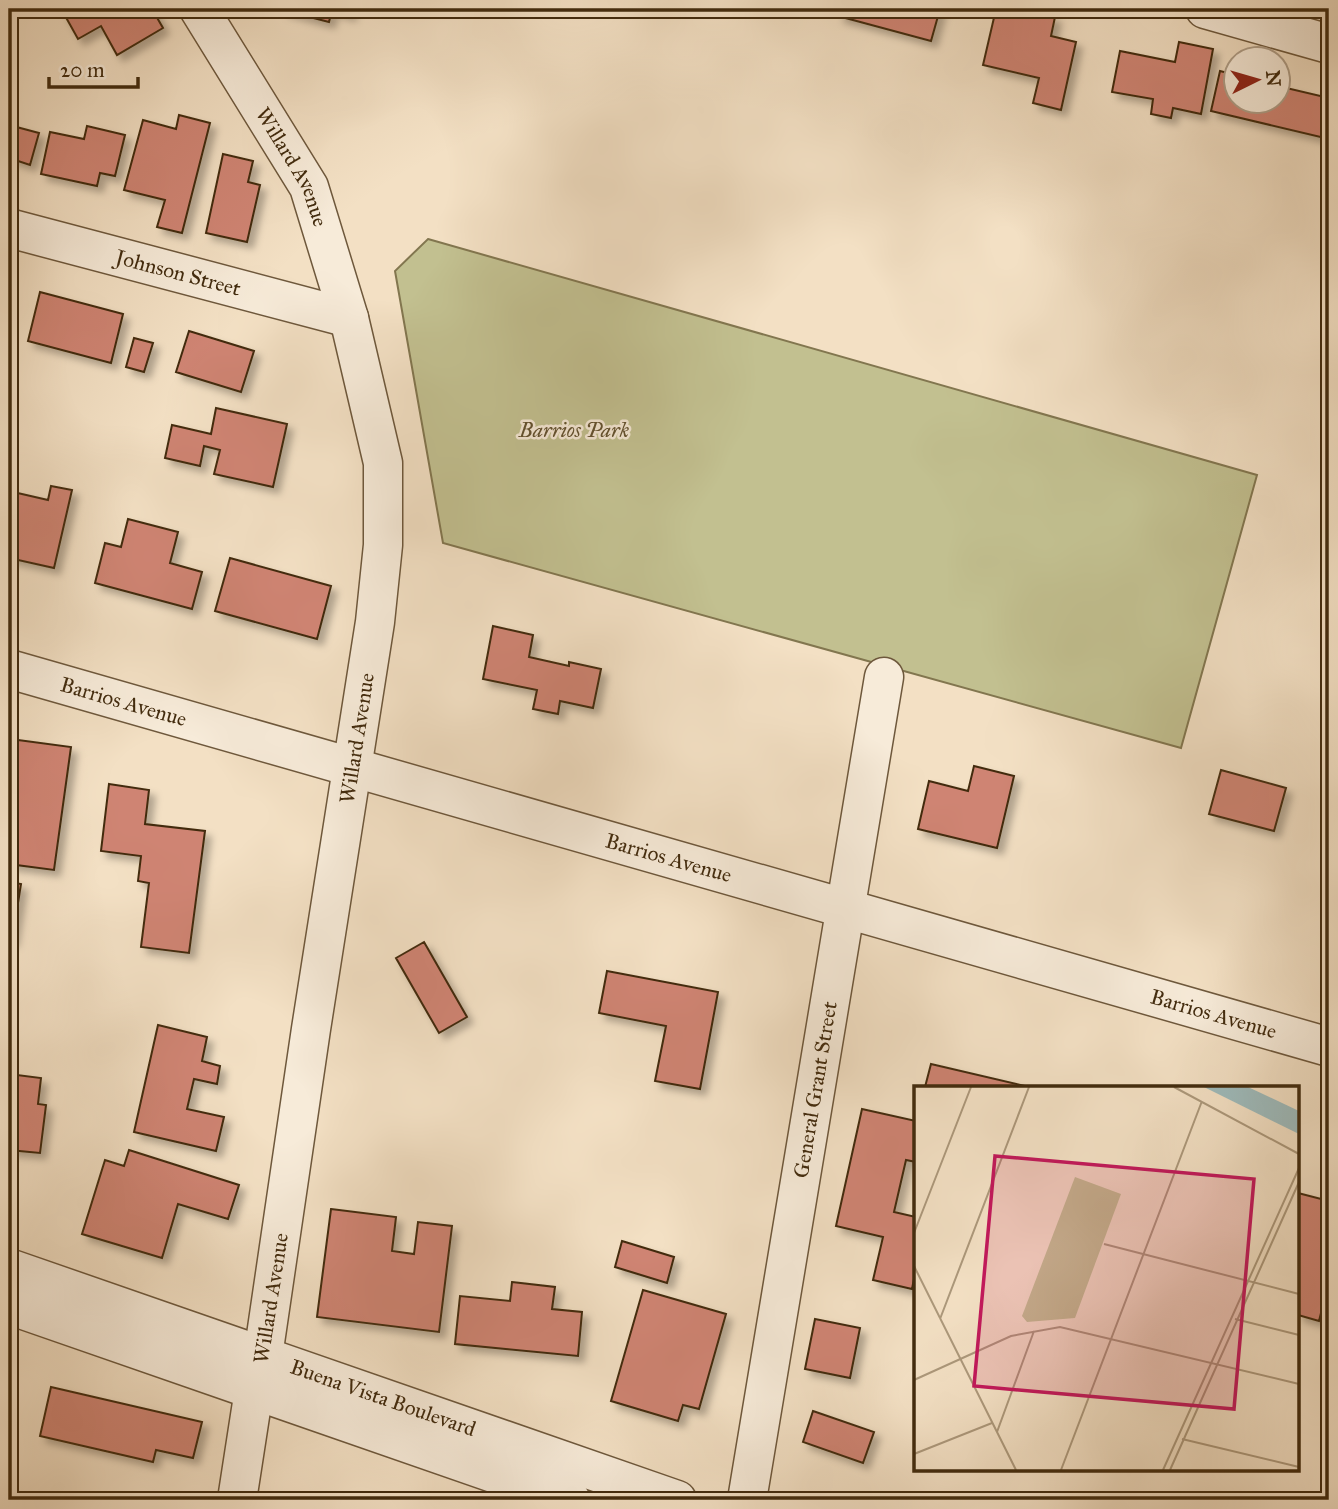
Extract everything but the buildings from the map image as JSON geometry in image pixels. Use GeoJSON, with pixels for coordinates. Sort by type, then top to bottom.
{"type":"FeatureCollection","features":[{"type":"Feature","properties":{"kind":"street","name":"Willard Avenue"},"geometry":{"type":"LineString","coordinates":[[199,9],[309,187],[349,318],[383,463],[383,545],[375,622],[237,1500]]}},
{"type":"Feature","properties":{"kind":"street"},"geometry":{"type":"LineString","coordinates":[[1205,9],[1329,44]]}},
{"type":"Feature","properties":{"kind":"street","name":"Johnson Street"},"geometry":{"type":"LineString","coordinates":[[9,228],[349,318]]}},
{"type":"Feature","properties":{"kind":"street","name":"Barrios Avenue"},"geometry":{"type":"LineString","coordinates":[[9,669],[1329,1047]]}},
{"type":"Feature","properties":{"kind":"street","name":"General Grant Street"},"geometry":{"type":"LineString","coordinates":[[747,1500],[884,677]]}},
{"type":"Feature","properties":{"kind":"street","name":"Buena Vista Boulevard"},"geometry":{"type":"LineString","coordinates":[[9,1268],[571,1500]]}},
{"type":"Feature","properties":{"kind":"street","name":"Buena Vista Boulevard"},"geometry":{"type":"LineString","coordinates":[[9,1305],[259,1373]]}},
{"type":"Feature","properties":{"kind":"street","name":"Buena Vista Boulevard"},"geometry":{"type":"LineString","coordinates":[[517,1476],[677,1500]]}},
{"type":"Feature","properties":{"kind":"green space","name":"Barrios Park"},"geometry":{"type":"Polygon","coordinates":[[[428,239],[1257,475],[1181,748],[443,543],[395,271],[428,239]]]}}]}
